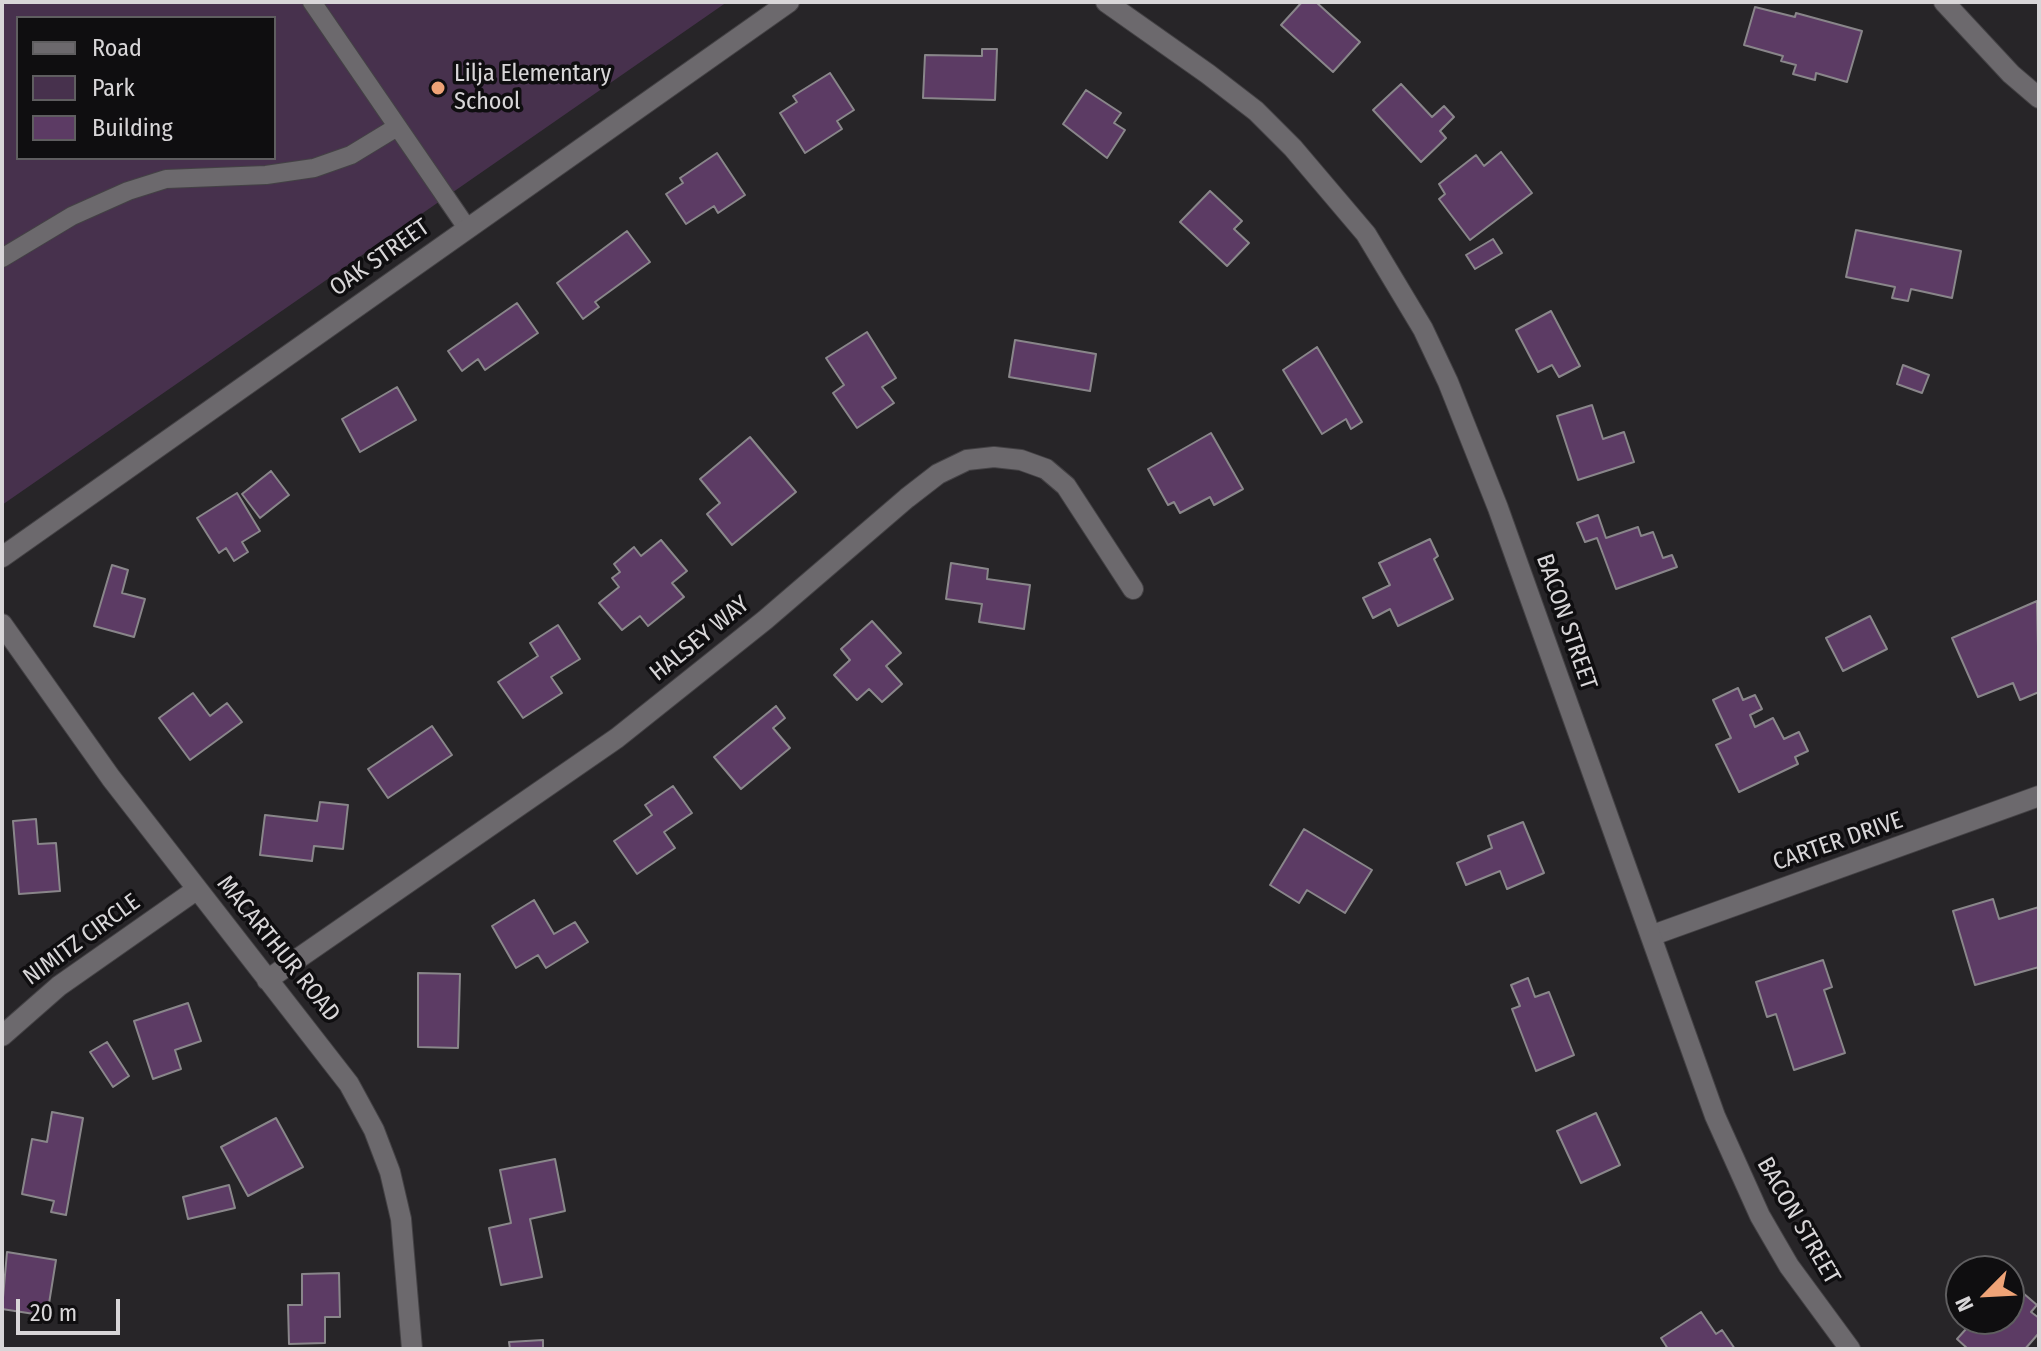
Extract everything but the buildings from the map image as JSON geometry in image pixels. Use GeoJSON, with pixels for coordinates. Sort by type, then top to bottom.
{"type":"FeatureCollection","features":[{"type":"Feature","properties":{"kind":"street","name":"OAK STREET"},"geometry":{"type":"LineString","coordinates":[[2,557],[789,2]]}},
{"type":"Feature","properties":{"kind":"street","name":"BACON STREET"},"geometry":{"type":"LineString","coordinates":[[1106,2],[1256,111],[1333,190],[1397,283],[1442,369],[1473,441],[1736,1166],[1789,1266],[1850,1349]]}},
{"type":"Feature","properties":{"kind":"street"},"geometry":{"type":"LineString","coordinates":[[1944,2],[2011,74],[2039,98]]}},
{"type":"Feature","properties":{"kind":"street","name":"HALSEY WAY"},"geometry":{"type":"LineString","coordinates":[[267,980],[617,738],[753,631],[907,498],[938,474],[967,460],[994,457],[1021,460],[1046,469],[1066,486],[1133,589]]}},
{"type":"Feature","properties":{"kind":"street","name":"MACARTHUR ROAD"},"geometry":{"type":"LineString","coordinates":[[2,624],[73,727],[349,1084],[374,1130],[390,1172],[401,1219],[412,1349]]}},
{"type":"Feature","properties":{"kind":"street","name":"CARTER DRIVE"},"geometry":{"type":"LineString","coordinates":[[1653,935],[2039,796]]}},
{"type":"Feature","properties":{"kind":"street","name":"NIMITZ CIRCLE"},"geometry":{"type":"LineString","coordinates":[[2,1036],[59,986],[196,890]]}},
{"type":"Feature","properties":{"kind":"lane"},"geometry":{"type":"LineString","coordinates":[[312,2],[467,228]]}},
{"type":"Feature","properties":{"kind":"lane"},"geometry":{"type":"LineString","coordinates":[[2,258],[72,216],[128,191],[166,179],[266,175],[314,168],[351,155],[397,127]]}},
{"type":"Feature","properties":{"kind":"green space"},"geometry":{"type":"Polygon","coordinates":[[[2,2],[727,2],[2,505],[2,2]]]}},
{"type":"Feature","properties":{"kind":"place","name":"Lilja Elementary School"},"geometry":{"type":"Point","coordinates":[438,88]}}]}
